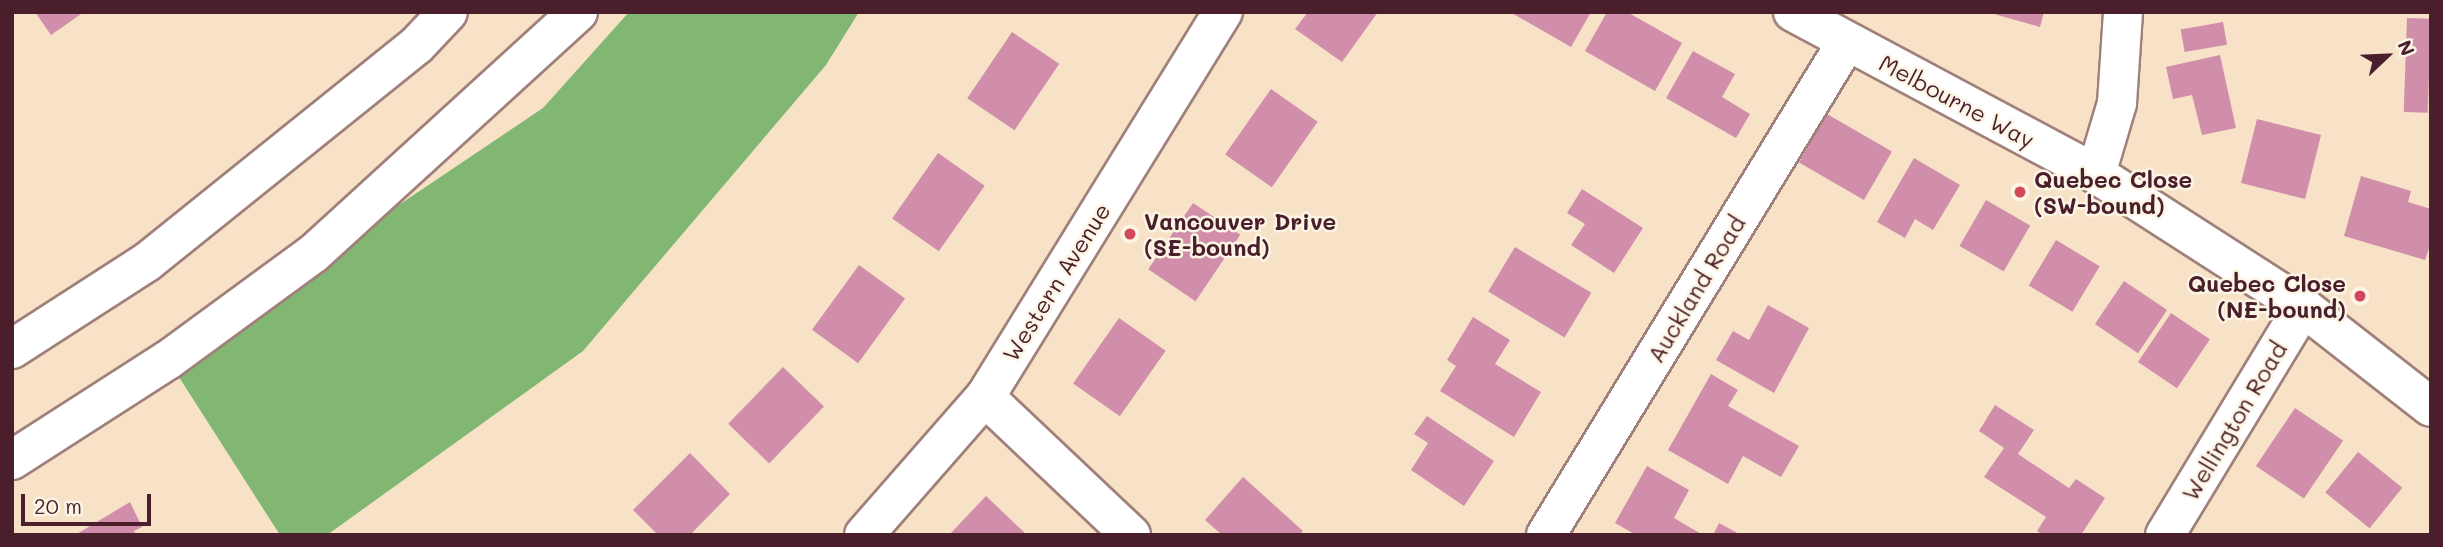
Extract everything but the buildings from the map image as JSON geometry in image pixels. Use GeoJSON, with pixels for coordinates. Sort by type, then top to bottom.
{"type":"FeatureCollection","features":[{"type":"Feature","properties":{"kind":"main road"},"geometry":{"type":"LineString","coordinates":[[12,349],[147,262],[417,45],[448,12]]}},
{"type":"Feature","properties":{"kind":"main road"},"geometry":{"type":"LineString","coordinates":[[12,460],[168,360],[313,254],[578,12]]}},
{"type":"Feature","properties":{"kind":"main road","name":"Western Avenue"},"geometry":{"type":"LineString","coordinates":[[864,535],[985,397],[1223,12]]}},
{"type":"Feature","properties":{"kind":"main road","name":"Melbourne Way"},"geometry":{"type":"LineString","coordinates":[[1793,12],[1846,43],[2096,174],[2304,307],[2431,407]]}},
{"type":"Feature","properties":{"kind":"main road"},"geometry":{"type":"LineString","coordinates":[[2096,174],[2117,103],[2123,12]]}},
{"type":"Feature","properties":{"kind":"main road","name":"Auckland Road"},"geometry":{"type":"LineString","coordinates":[[1546,535],[1846,43]]}},
{"type":"Feature","properties":{"kind":"main road","name":"Wellington Road"},"geometry":{"type":"LineString","coordinates":[[2165,535],[2304,307]]}},
{"type":"Feature","properties":{"kind":"main road"},"geometry":{"type":"LineString","coordinates":[[985,397],[1131,535]]}},
{"type":"Feature","properties":{"kind":"green space"},"geometry":{"type":"Polygon","coordinates":[[[629,12],[859,12],[826,65],[583,351],[327,535],[280,535],[168,360],[543,108],[629,12]]]}},
{"type":"Feature","properties":{"kind":"place","name":"Quebec Close (SW-bound)"},"geometry":{"type":"Point","coordinates":[2020,192]}},
{"type":"Feature","properties":{"kind":"place","name":"Vancouver Drive (SE-bound)"},"geometry":{"type":"Point","coordinates":[1130,234]}},
{"type":"Feature","properties":{"kind":"place","name":"Quebec Close (NE-bound)"},"geometry":{"type":"Point","coordinates":[2360,296]}}]}
